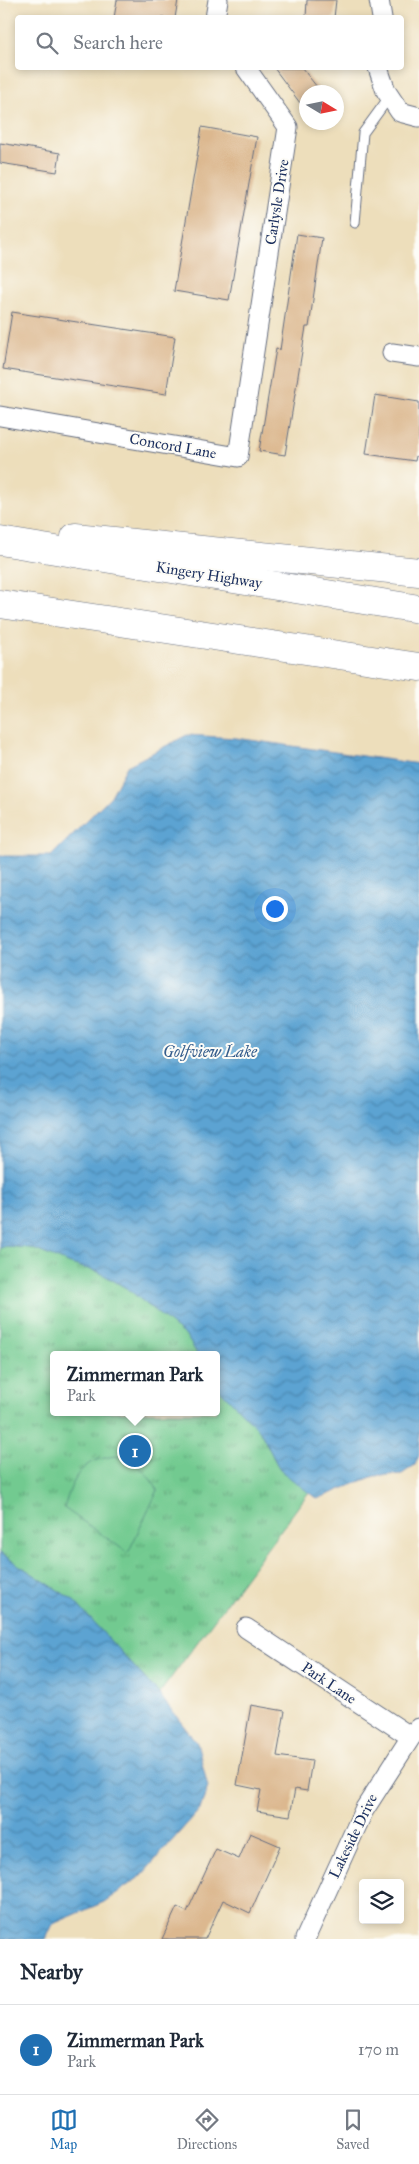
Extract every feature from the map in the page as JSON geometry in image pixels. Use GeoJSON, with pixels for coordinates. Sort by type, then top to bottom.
{"type":"FeatureCollection","features":[{"type":"Feature","properties":{"kind":"highway"},"geometry":{"type":"LineString","coordinates":[[0,530],[419,572]]}},
{"type":"Feature","properties":{"kind":"highway","name":"Kingery Highway"},"geometry":{"type":"LineString","coordinates":[[0,541],[419,609]]}},
{"type":"Feature","properties":{"kind":"highway"},"geometry":{"type":"LineString","coordinates":[[0,604],[419,666]]}},
{"type":"Feature","properties":{"kind":"street"},"geometry":{"type":"LineString","coordinates":[[216,15],[218,0]]}},
{"type":"Feature","properties":{"kind":"street"},"geometry":{"type":"LineString","coordinates":[[379,0],[382,15]]}},
{"type":"Feature","properties":{"kind":"street","name":"Carlysle Drive"},"geometry":{"type":"LineString","coordinates":[[247,70],[288,127],[255,348]]}},
{"type":"Feature","properties":{"kind":"street"},"geometry":{"type":"LineString","coordinates":[[379,70],[386,91],[400,112],[419,117]]}},
{"type":"Feature","properties":{"kind":"street","name":"Concord Lane"},"geometry":{"type":"LineString","coordinates":[[0,416],[238,457],[255,348]]}},
{"type":"Feature","properties":{"kind":"street"},"geometry":{"type":"LineString","coordinates":[[392,353],[419,357]]}},
{"type":"Feature","properties":{"kind":"street","name":"Park Lane"},"geometry":{"type":"LineString","coordinates":[[246,1628],[415,1732]]}},
{"type":"Feature","properties":{"kind":"street","name":"Lakeside Drive"},"geometry":{"type":"LineString","coordinates":[[305,1939],[364,1810],[415,1732]]}},
{"type":"Feature","properties":{"kind":"lane"},"geometry":{"type":"LineString","coordinates":[[355,222],[363,133],[390,96]]}},
{"type":"Feature","properties":{"kind":"green space"},"geometry":{"type":"Polygon","coordinates":[[[5,1246],[31,1248],[71,1264],[99,1272],[128,1289],[187,1337],[196,1351],[50,1351],[50,1416],[220,1416],[220,1389],[260,1431],[280,1470],[309,1492],[159,1694],[73,1600],[0,1553],[0,1248],[5,1246]]]}},
{"type":"Feature","properties":{"kind":"green space"},"geometry":{"type":"Polygon","coordinates":[[[115,1456],[130,1461],[140,1468],[158,1490],[128,1553],[64,1508],[71,1487],[80,1472],[93,1462],[115,1456]]]}},
{"type":"Feature","properties":{"kind":"water","name":"Golfview Lake"},"geometry":{"type":"Polygon","coordinates":[[[187,735],[236,738],[419,764],[419,1455],[415,1465],[402,1474],[374,1476],[317,1499],[280,1470],[260,1431],[220,1390],[220,1351],[196,1351],[187,1337],[128,1289],[99,1272],[71,1264],[31,1248],[6,1246],[0,1248],[0,856],[51,856],[111,796],[127,766],[187,735]]]}},
{"type":"Feature","properties":{"kind":"water"},"geometry":{"type":"Polygon","coordinates":[[[0,1553],[73,1600],[159,1694],[197,1743],[208,1787],[200,1809],[141,1876],[104,1902],[53,1924],[46,1939],[0,1939],[0,1553]]]}},
{"type":"Feature","properties":{"kind":"building"},"geometry":{"type":"Polygon","coordinates":[[[117,0],[178,0],[176,15],[114,15],[117,0]]]}},
{"type":"Feature","properties":{"kind":"building"},"geometry":{"type":"Polygon","coordinates":[[[307,0],[336,0],[334,15],[306,15],[307,0]]]}},
{"type":"Feature","properties":{"kind":"building"},"geometry":{"type":"Polygon","coordinates":[[[275,70],[304,70],[315,85],[299,85],[299,102],[275,70]]]}},
{"type":"Feature","properties":{"kind":"building"},"geometry":{"type":"Polygon","coordinates":[[[202,127],[257,137],[229,300],[174,291],[202,127]]]}},
{"type":"Feature","properties":{"kind":"building"},"geometry":{"type":"Polygon","coordinates":[[[0,143],[60,153],[57,172],[0,163],[0,143]]]}},
{"type":"Feature","properties":{"kind":"building"},"geometry":{"type":"Polygon","coordinates":[[[297,234],[322,238],[309,327],[306,327],[285,455],[259,451],[276,349],[280,350],[297,234]]]}},
{"type":"Feature","properties":{"kind":"building"},"geometry":{"type":"Polygon","coordinates":[[[12,312],[175,337],[166,394],[3,369],[12,312]]]}},
{"type":"Feature","properties":{"kind":"building"},"geometry":{"type":"Polygon","coordinates":[[[375,395],[419,402],[419,456],[416,456],[415,461],[366,454],[375,395]]]}},
{"type":"Feature","properties":{"kind":"building"},"geometry":{"type":"Polygon","coordinates":[[[251,1705],[285,1711],[277,1756],[312,1761],[307,1791],[295,1789],[290,1816],[257,1811],[261,1790],[237,1785],[251,1705]]]}},
{"type":"Feature","properties":{"kind":"building"},"geometry":{"type":"Polygon","coordinates":[[[250,1833],[280,1846],[250,1913],[223,1900],[205,1939],[162,1939],[177,1907],[187,1912],[216,1849],[239,1859],[250,1833]]]}},
{"type":"Feature","properties":{"kind":"place","name":"Zimmerman Park"},"geometry":{"type":"Point","coordinates":[135,1451]}}]}
